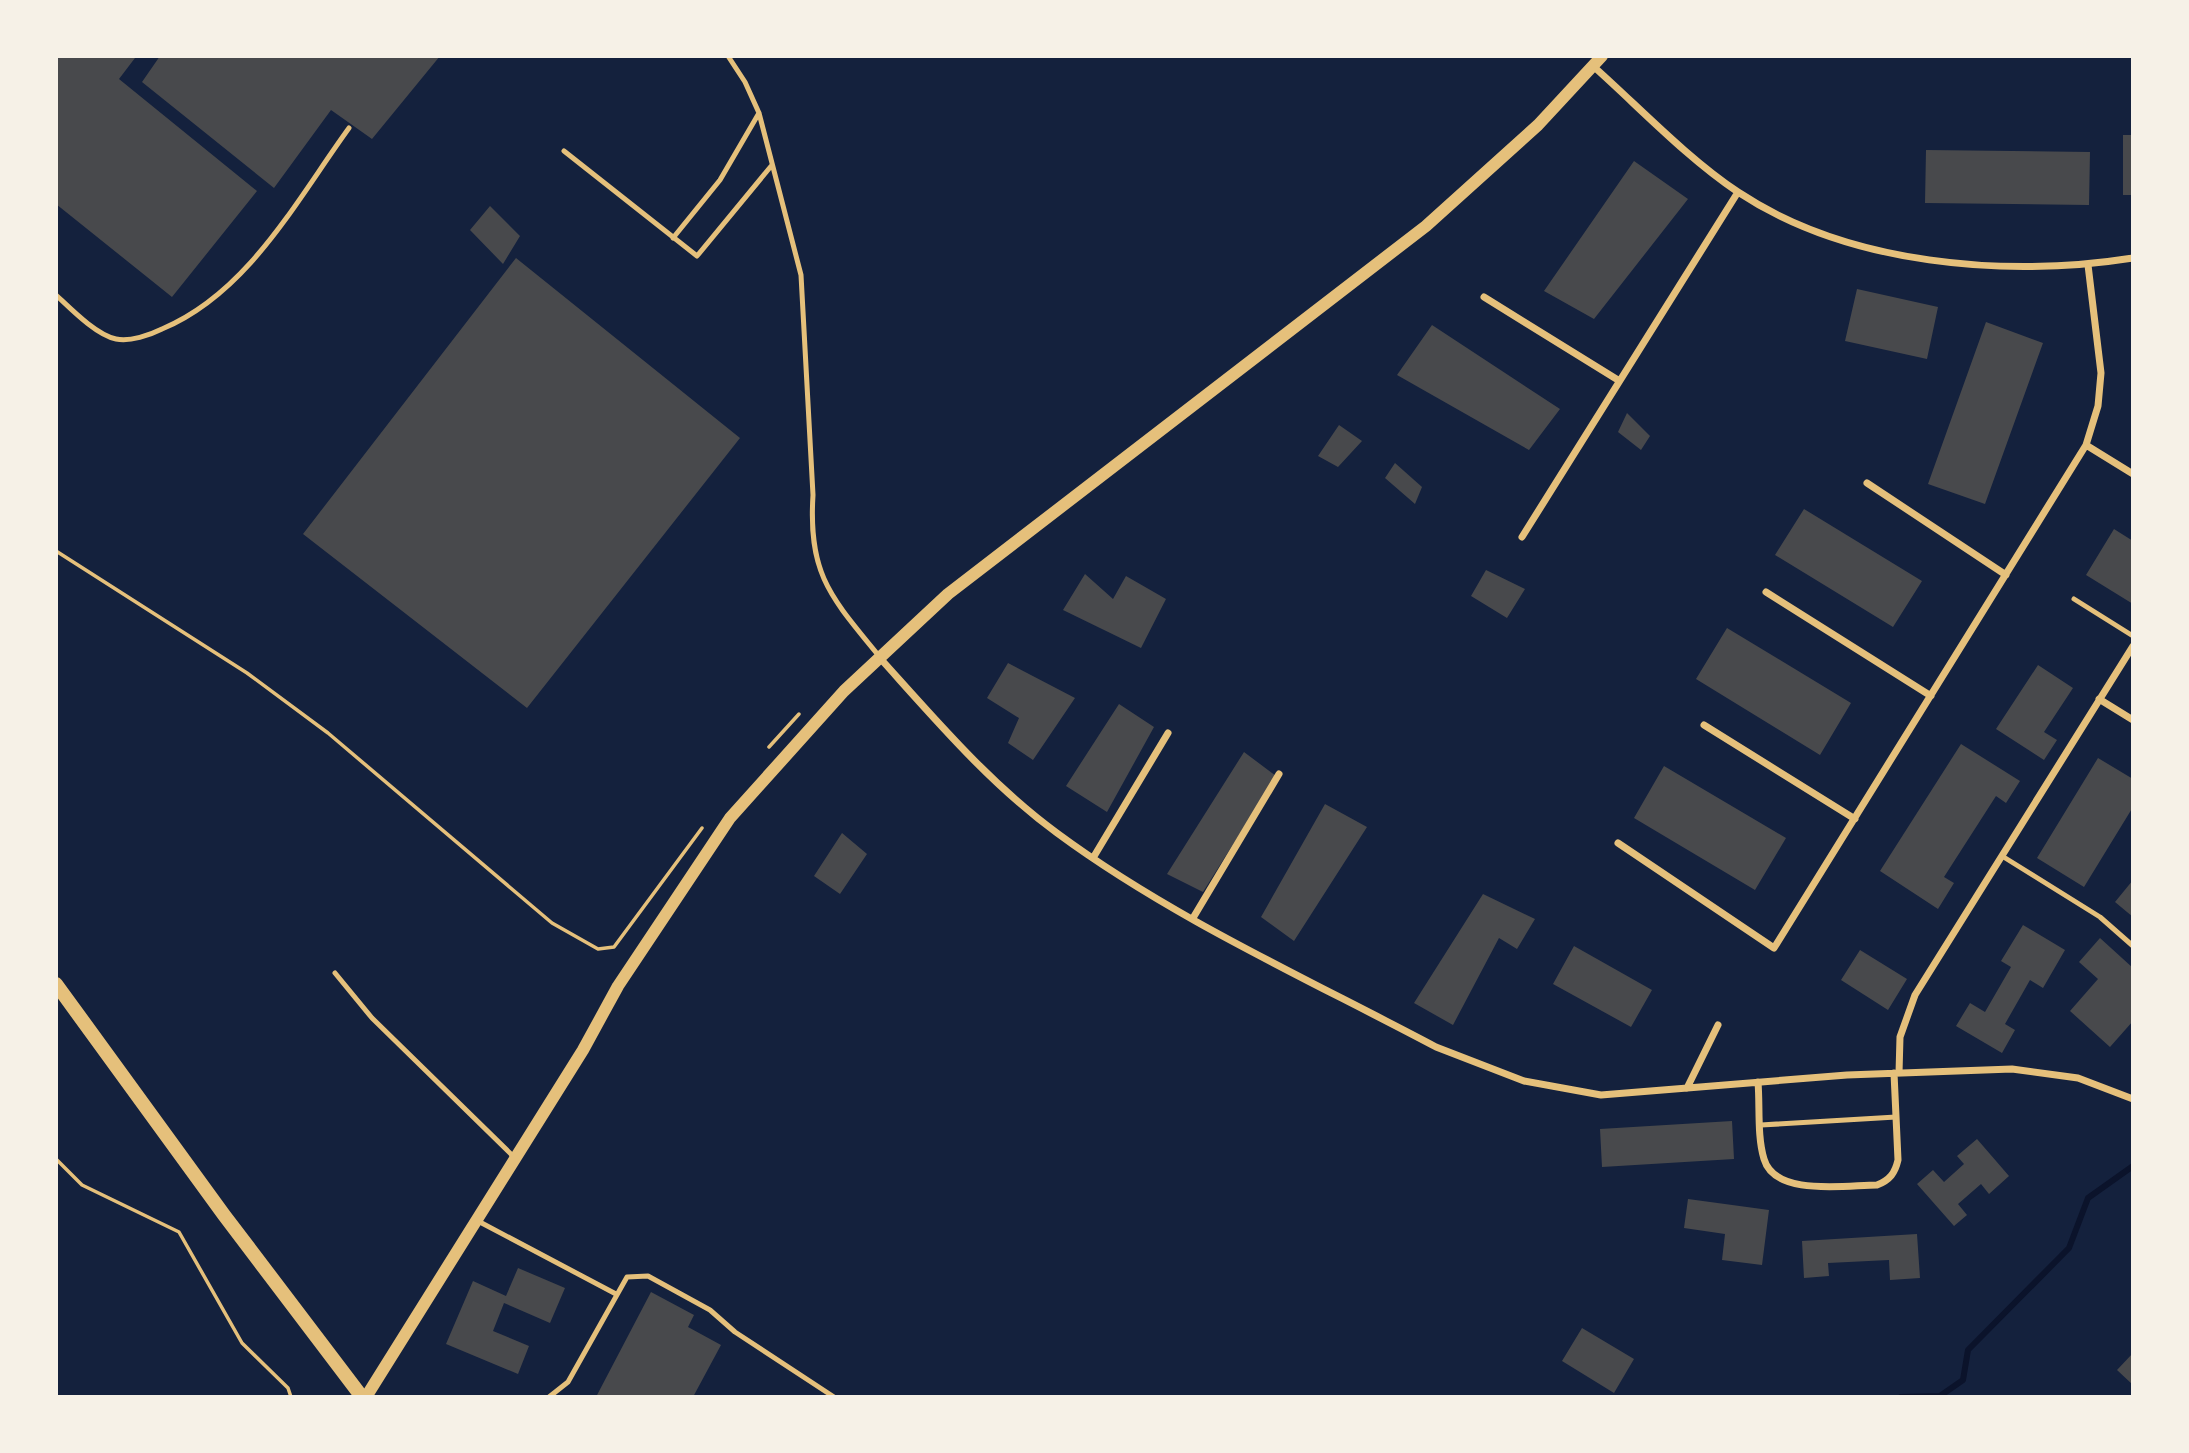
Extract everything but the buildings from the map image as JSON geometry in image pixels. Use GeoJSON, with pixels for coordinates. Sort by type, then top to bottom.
{"type":"FeatureCollection","features":[{"type":"Feature","properties":{"kind":"main road"},"geometry":{"type":"LineString","coordinates":[[56,984],[224,1215],[364,1397]]}},
{"type":"Feature","properties":{"kind":"street"},"geometry":{"type":"LineString","coordinates":[[364,1397],[515,1158],[618,986],[730,818],[785,753],[879,656],[948,594],[1426,226],[1538,125],[1602,56]]}},
{"type":"Feature","properties":{"kind":"street"},"geometry":{"type":"LineString","coordinates":[[1593,66],[1738,192],[1794,220],[1892,253],[1994,267],[2088,265],[2133,258]]}},
{"type":"Feature","properties":{"kind":"street"},"geometry":{"type":"LineString","coordinates":[[1522,537],[1738,192]]}},
{"type":"Feature","properties":{"kind":"street"},"geometry":{"type":"LineString","coordinates":[[1618,843],[1774,948],[2086,445],[2098,406],[2101,373],[2088,265]]}},
{"type":"Feature","properties":{"kind":"street"},"geometry":{"type":"LineString","coordinates":[[1484,297],[1618,380]]}},
{"type":"Feature","properties":{"kind":"street"},"geometry":{"type":"LineString","coordinates":[[2086,445],[2133,474]]}},
{"type":"Feature","properties":{"kind":"street"},"geometry":{"type":"LineString","coordinates":[[1867,483],[2006,575]]}},
{"type":"Feature","properties":{"kind":"street"},"geometry":{"type":"LineString","coordinates":[[1766,592],[1931,696]]}},
{"type":"Feature","properties":{"kind":"street"},"geometry":{"type":"LineString","coordinates":[[1758,1082],[1763,1159],[1771,1172],[1782,1181],[1795,1185],[1877,1185],[1887,1181],[1895,1172],[1898,1160],[1896,1117],[1900,1037],[1910,1004],[2133,647]]}},
{"type":"Feature","properties":{"kind":"street"},"geometry":{"type":"LineString","coordinates":[[879,656],[959,746],[1000,785],[1055,831],[1093,858],[1193,918],[1475,1065],[1524,1081],[1601,1095],[1897,1073],[2012,1069],[2078,1078],[2133,1099]]}},
{"type":"Feature","properties":{"kind":"street"},"geometry":{"type":"LineString","coordinates":[[2099,699],[2133,720]]}},
{"type":"Feature","properties":{"kind":"street"},"geometry":{"type":"LineString","coordinates":[[1704,725],[1855,819]]}},
{"type":"Feature","properties":{"kind":"street"},"geometry":{"type":"LineString","coordinates":[[1093,858],[1168,733]]}},
{"type":"Feature","properties":{"kind":"street"},"geometry":{"type":"LineString","coordinates":[[1193,918],[1279,774]]}},
{"type":"Feature","properties":{"kind":"street"},"geometry":{"type":"LineString","coordinates":[[1687,1088],[1718,1025]]}},
{"type":"Feature","properties":{"kind":"lane"},"geometry":{"type":"LineString","coordinates":[[728,56],[745,82],[759,113],[801,275],[813,495],[810,532],[814,554],[835,603],[879,656]]}},
{"type":"Feature","properties":{"kind":"lane"},"geometry":{"type":"LineString","coordinates":[[673,237],[720,180],[759,113]]}},
{"type":"Feature","properties":{"kind":"lane"},"geometry":{"type":"LineString","coordinates":[[56,295],[85,321],[115,339],[147,336],[189,318],[223,293],[265,244],[349,128]]}},
{"type":"Feature","properties":{"kind":"lane"},"geometry":{"type":"LineString","coordinates":[[564,151],[697,256],[772,165]]}},
{"type":"Feature","properties":{"kind":"lane"},"geometry":{"type":"LineString","coordinates":[[2074,598],[2133,636]]}},
{"type":"Feature","properties":{"kind":"lane"},"geometry":{"type":"LineString","coordinates":[[2002,856],[2099,917],[2133,946]]}},
{"type":"Feature","properties":{"kind":"lane"},"geometry":{"type":"LineString","coordinates":[[335,973],[372,1018],[515,1158]]}},
{"type":"Feature","properties":{"kind":"lane"},"geometry":{"type":"LineString","coordinates":[[1761,1125],[1896,1117]]}},
{"type":"Feature","properties":{"kind":"lane"},"geometry":{"type":"LineString","coordinates":[[476,1220],[616,1294]]}},
{"type":"Feature","properties":{"kind":"lane"},"geometry":{"type":"LineString","coordinates":[[549,1397],[568,1382],[627,1277],[648,1276],[710,1310],[735,1332],[824,1394],[834,1397]]}},
{"type":"Feature","properties":{"kind":"path"},"geometry":{"type":"LineString","coordinates":[[56,551],[247,673],[328,733],[552,923],[598,950],[614,947],[704,826]]}},
{"type":"Feature","properties":{"kind":"path"},"geometry":{"type":"LineString","coordinates":[[764,753],[801,713]]}},
{"type":"Feature","properties":{"kind":"path"},"geometry":{"type":"LineString","coordinates":[[56,1159],[82,1185],[178,1232],[242,1343],[288,1388],[291,1397]]}},
{"type":"Feature","properties":{"kind":"waterway"},"geometry":{"type":"LineString","coordinates":[[1901,1397],[1940,1396],[1963,1380],[1968,1350],[2069,1248],[2088,1198],[2133,1166]]}}]}
